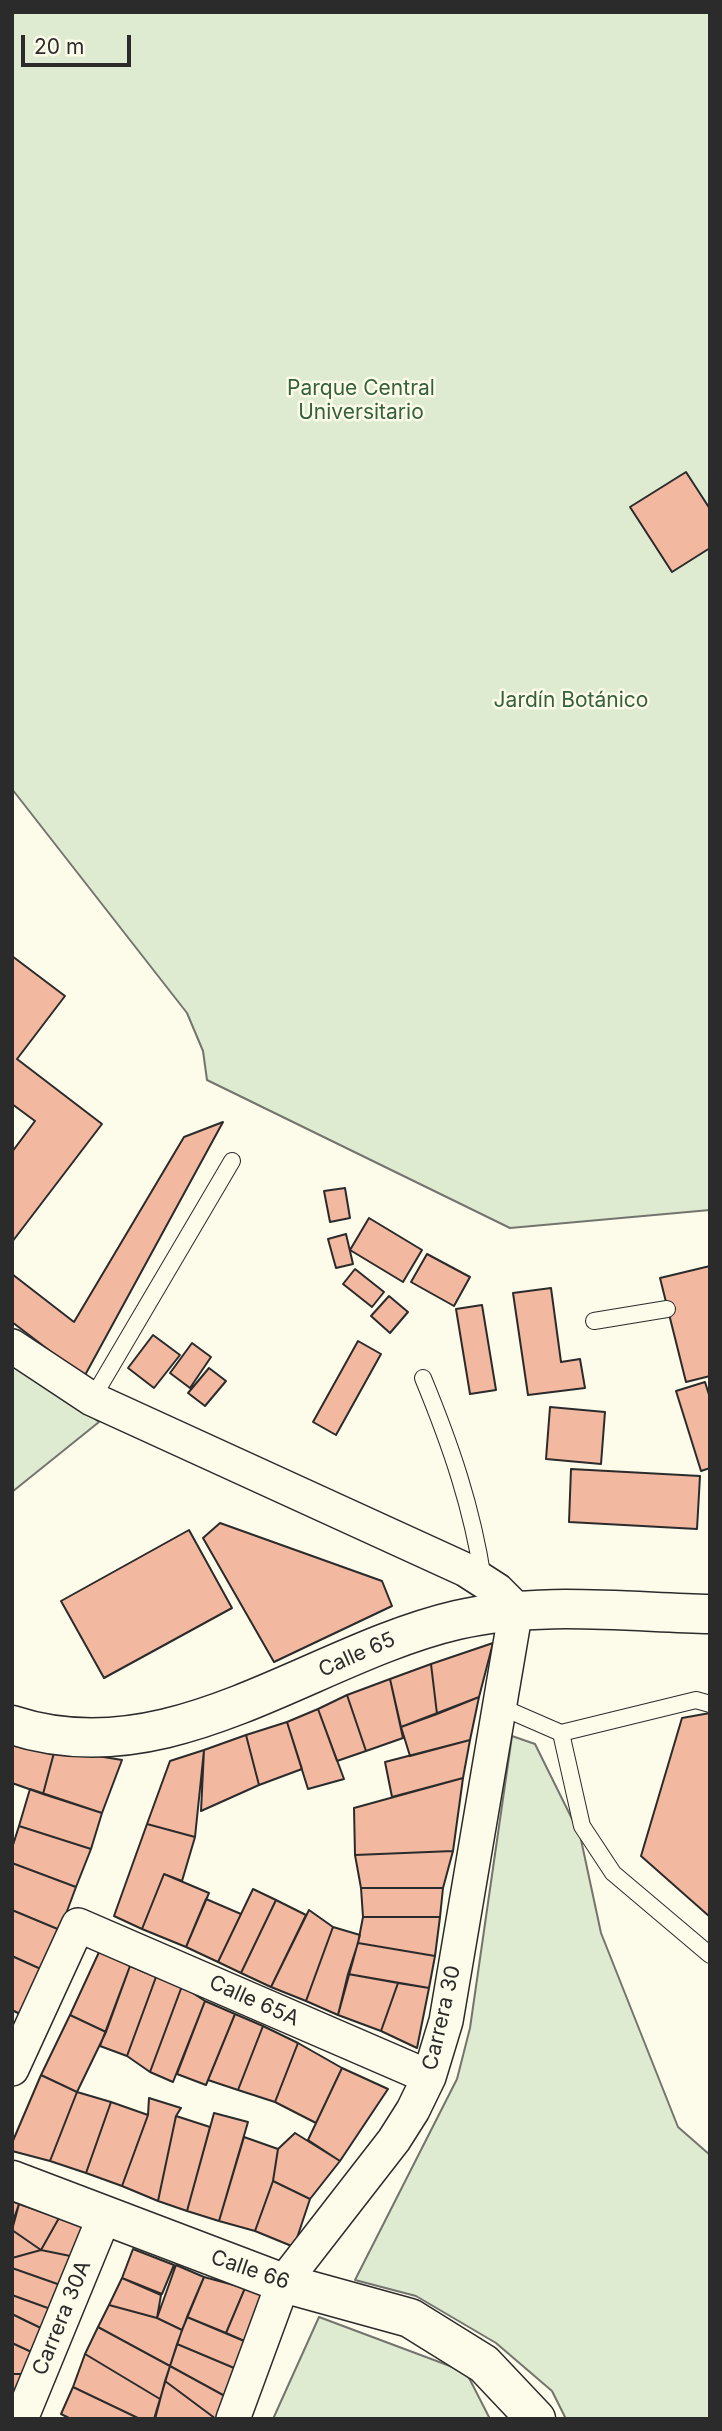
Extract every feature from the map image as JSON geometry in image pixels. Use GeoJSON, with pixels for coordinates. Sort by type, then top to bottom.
{"type":"FeatureCollection","features":[{"type":"Feature","properties":{"kind":"main road","name":"Calle 65"},"geometry":{"type":"LineString","coordinates":[[12,1725],[80,1736],[153,1731],[210,1716],[281,1689],[403,1634],[516,1609],[710,1614]]}},
{"type":"Feature","properties":{"kind":"main road","name":"Calle 66"},"geometry":{"type":"LineString","coordinates":[[12,2180],[284,2283],[410,2318],[484,2364],[536,2419]]}},
{"type":"Feature","properties":{"kind":"street"},"geometry":{"type":"LineString","coordinates":[[12,1346],[92,1399],[483,1580],[516,1609]]}},
{"type":"Feature","properties":{"kind":"street","name":"Carrera 30"},"geometry":{"type":"LineString","coordinates":[[233,2419],[284,2283],[394,2140],[429,2077],[446,2021],[516,1609]]}},
{"type":"Feature","properties":{"kind":"street","name":"Calle 65A"},"geometry":{"type":"LineString","coordinates":[[12,2069],[78,1925],[429,2077]]}},
{"type":"Feature","properties":{"kind":"street","name":"Carrera 30A"},"geometry":{"type":"LineString","coordinates":[[20,2419],[104,2217]]}},
{"type":"Feature","properties":{"kind":"lane"},"geometry":{"type":"LineString","coordinates":[[92,1399],[232,1161]]}},
{"type":"Feature","properties":{"kind":"lane"},"geometry":{"type":"LineString","coordinates":[[594,1321],[667,1309]]}},
{"type":"Feature","properties":{"kind":"lane"},"geometry":{"type":"LineString","coordinates":[[423,1378],[451,1445],[470,1508],[483,1580]]}},
{"type":"Feature","properties":{"kind":"lane"},"geometry":{"type":"LineString","coordinates":[[499,1706],[561,1733],[696,1700],[710,1704]]}},
{"type":"Feature","properties":{"kind":"lane"},"geometry":{"type":"LineString","coordinates":[[561,1733],[582,1826],[613,1873],[710,1955]]}},
{"type":"Feature","properties":{"kind":"green space","name":"Parque Central Universitario"},"geometry":{"type":"Polygon","coordinates":[[[12,12],[710,12],[710,1210],[510,1228],[207,1080],[203,1051],[187,1013],[12,789],[12,12]]]}},
{"type":"Feature","properties":{"kind":"green space"},"geometry":{"type":"Polygon","coordinates":[[[12,1355],[99,1422],[12,1492],[12,1355]]]}},
{"type":"Feature","properties":{"kind":"green space"},"geometry":{"type":"Polygon","coordinates":[[[512,1736],[535,1744],[580,1835],[601,1933],[678,2127],[710,2155],[710,2419],[566,2419],[552,2391],[496,2343],[416,2296],[355,2280],[457,2079],[470,2028],[512,1736]]]}},
{"type":"Feature","properties":{"kind":"green space"},"geometry":{"type":"Polygon","coordinates":[[[319,2317],[466,2372],[490,2419],[273,2419],[319,2317]]]}},
{"type":"Feature","properties":{"kind":"building"},"geometry":{"type":"Polygon","coordinates":[[[686,472],[710,509],[710,548],[672,572],[630,507],[686,472]]]}},
{"type":"Feature","properties":{"kind":"building"},"geometry":{"type":"Polygon","coordinates":[[[12,956],[65,996],[17,1059],[102,1124],[12,1242],[12,1152],[35,1121],[12,1104],[12,956]]]}},
{"type":"Feature","properties":{"kind":"building"},"geometry":{"type":"Polygon","coordinates":[[[223,1122],[84,1377],[12,1322],[12,1274],[74,1322],[184,1137],[223,1122]]]}},
{"type":"Feature","properties":{"kind":"building"},"geometry":{"type":"Polygon","coordinates":[[[345,1188],[350,1218],[330,1222],[324,1191],[345,1188]]]}},
{"type":"Feature","properties":{"kind":"building"},"geometry":{"type":"Polygon","coordinates":[[[369,1218],[422,1250],[403,1282],[350,1250],[369,1218]]]}},
{"type":"Feature","properties":{"kind":"building"},"geometry":{"type":"Polygon","coordinates":[[[346,1234],[353,1264],[336,1268],[328,1239],[346,1234]]]}},
{"type":"Feature","properties":{"kind":"building"},"geometry":{"type":"Polygon","coordinates":[[[427,1254],[470,1277],[454,1306],[411,1282],[427,1254]]]}},
{"type":"Feature","properties":{"kind":"building"},"geometry":{"type":"Polygon","coordinates":[[[710,1266],[710,1376],[686,1382],[660,1278],[710,1266]]]}},
{"type":"Feature","properties":{"kind":"building"},"geometry":{"type":"Polygon","coordinates":[[[355,1269],[384,1292],[372,1307],[343,1284],[355,1269]]]}},
{"type":"Feature","properties":{"kind":"building"},"geometry":{"type":"Polygon","coordinates":[[[551,1288],[561,1362],[580,1359],[585,1388],[528,1395],[513,1293],[551,1288]]]}},
{"type":"Feature","properties":{"kind":"building"},"geometry":{"type":"Polygon","coordinates":[[[389,1296],[408,1312],[390,1333],[371,1316],[389,1296]]]}},
{"type":"Feature","properties":{"kind":"building"},"geometry":{"type":"Polygon","coordinates":[[[482,1305],[496,1390],[470,1394],[456,1309],[482,1305]]]}},
{"type":"Feature","properties":{"kind":"building"},"geometry":{"type":"Polygon","coordinates":[[[153,1335],[180,1355],[154,1388],[128,1368],[153,1335]]]}},
{"type":"Feature","properties":{"kind":"building"},"geometry":{"type":"Polygon","coordinates":[[[358,1341],[381,1354],[336,1435],[313,1422],[358,1341]]]}},
{"type":"Feature","properties":{"kind":"building"},"geometry":{"type":"Polygon","coordinates":[[[192,1343],[211,1357],[190,1388],[170,1373],[192,1343]]]}},
{"type":"Feature","properties":{"kind":"building"},"geometry":{"type":"Polygon","coordinates":[[[209,1368],[226,1381],[205,1406],[188,1393],[209,1368]]]}},
{"type":"Feature","properties":{"kind":"building"},"geometry":{"type":"Polygon","coordinates":[[[705,1382],[710,1398],[710,1468],[701,1471],[676,1391],[705,1382]]]}},
{"type":"Feature","properties":{"kind":"building"},"geometry":{"type":"Polygon","coordinates":[[[550,1407],[605,1412],[601,1464],[546,1459],[550,1407]]]}},
{"type":"Feature","properties":{"kind":"building"},"geometry":{"type":"Polygon","coordinates":[[[571,1469],[700,1476],[697,1529],[569,1522],[571,1469]]]}},
{"type":"Feature","properties":{"kind":"building"},"geometry":{"type":"Polygon","coordinates":[[[220,1523],[382,1581],[392,1606],[274,1662],[203,1538],[220,1523]]]}},
{"type":"Feature","properties":{"kind":"building"},"geometry":{"type":"Polygon","coordinates":[[[189,1530],[232,1608],[104,1678],[61,1601],[189,1530]]]}},
{"type":"Feature","properties":{"kind":"building"},"geometry":{"type":"Polygon","coordinates":[[[493,1643],[479,1697],[437,1714],[431,1664],[493,1643]]]}},
{"type":"Feature","properties":{"kind":"building"},"geometry":{"type":"Polygon","coordinates":[[[431,1664],[437,1714],[401,1727],[390,1679],[431,1664]]]}},
{"type":"Feature","properties":{"kind":"building"},"geometry":{"type":"Polygon","coordinates":[[[390,1679],[403,1738],[366,1751],[347,1695],[390,1679]]]}},
{"type":"Feature","properties":{"kind":"building"},"geometry":{"type":"Polygon","coordinates":[[[347,1695],[366,1751],[337,1761],[318,1709],[347,1695]]]}},
{"type":"Feature","properties":{"kind":"building"},"geometry":{"type":"Polygon","coordinates":[[[479,1697],[470,1740],[410,1756],[401,1727],[479,1697]]]}},
{"type":"Feature","properties":{"kind":"building"},"geometry":{"type":"Polygon","coordinates":[[[318,1709],[344,1779],[308,1789],[287,1722],[318,1709]]]}},
{"type":"Feature","properties":{"kind":"building"},"geometry":{"type":"Polygon","coordinates":[[[710,1713],[710,1917],[641,1856],[682,1718],[710,1713]]]}},
{"type":"Feature","properties":{"kind":"building"},"geometry":{"type":"Polygon","coordinates":[[[287,1722],[302,1769],[259,1785],[246,1735],[287,1722]]]}},
{"type":"Feature","properties":{"kind":"building"},"geometry":{"type":"Polygon","coordinates":[[[246,1735],[259,1785],[201,1811],[204,1750],[246,1735]]]}},
{"type":"Feature","properties":{"kind":"building"},"geometry":{"type":"Polygon","coordinates":[[[470,1740],[463,1778],[392,1797],[385,1762],[470,1740]]]}},
{"type":"Feature","properties":{"kind":"building"},"geometry":{"type":"Polygon","coordinates":[[[12,1742],[55,1749],[43,1794],[12,1783],[12,1742]]]}},
{"type":"Feature","properties":{"kind":"building"},"geometry":{"type":"Polygon","coordinates":[[[55,1749],[122,1760],[102,1813],[43,1794],[55,1749]]]}},
{"type":"Feature","properties":{"kind":"building"},"geometry":{"type":"Polygon","coordinates":[[[204,1750],[195,1837],[147,1824],[170,1761],[204,1750]]]}},
{"type":"Feature","properties":{"kind":"building"},"geometry":{"type":"Polygon","coordinates":[[[463,1778],[453,1851],[355,1855],[354,1808],[463,1778]]]}},
{"type":"Feature","properties":{"kind":"building"},"geometry":{"type":"Polygon","coordinates":[[[30,1789],[102,1813],[91,1849],[19,1826],[30,1789]]]}},
{"type":"Feature","properties":{"kind":"building"},"geometry":{"type":"Polygon","coordinates":[[[147,1824],[195,1837],[182,1881],[164,1874],[142,1929],[114,1916],[147,1824]]]}},
{"type":"Feature","properties":{"kind":"building"},"geometry":{"type":"Polygon","coordinates":[[[19,1826],[91,1849],[76,1887],[12,1863],[12,1848],[19,1826]]]}},
{"type":"Feature","properties":{"kind":"building"},"geometry":{"type":"Polygon","coordinates":[[[453,1851],[443,1888],[361,1888],[355,1855],[453,1851]]]}},
{"type":"Feature","properties":{"kind":"building"},"geometry":{"type":"Polygon","coordinates":[[[12,1863],[76,1887],[60,1930],[12,1910],[12,1863]]]}},
{"type":"Feature","properties":{"kind":"building"},"geometry":{"type":"Polygon","coordinates":[[[164,1874],[209,1893],[186,1947],[142,1929],[164,1874]]]}},
{"type":"Feature","properties":{"kind":"building"},"geometry":{"type":"Polygon","coordinates":[[[361,1888],[443,1888],[440,1917],[363,1917],[361,1888]]]}},
{"type":"Feature","properties":{"kind":"building"},"geometry":{"type":"Polygon","coordinates":[[[253,1889],[276,1900],[241,1973],[218,1962],[253,1889]]]}},
{"type":"Feature","properties":{"kind":"building"},"geometry":{"type":"Polygon","coordinates":[[[206,1899],[241,1914],[218,1962],[186,1947],[206,1899]]]}},
{"type":"Feature","properties":{"kind":"building"},"geometry":{"type":"Polygon","coordinates":[[[276,1900],[306,1915],[271,1987],[241,1973],[276,1900]]]}},
{"type":"Feature","properties":{"kind":"building"},"geometry":{"type":"Polygon","coordinates":[[[12,1910],[60,1930],[43,1970],[12,1956],[12,1910]]]}},
{"type":"Feature","properties":{"kind":"building"},"geometry":{"type":"Polygon","coordinates":[[[309,1910],[333,1927],[306,2001],[271,1987],[309,1910]]]}},
{"type":"Feature","properties":{"kind":"building"},"geometry":{"type":"Polygon","coordinates":[[[363,1917],[440,1917],[435,1956],[358,1943],[363,1917]]]}},
{"type":"Feature","properties":{"kind":"building"},"geometry":{"type":"Polygon","coordinates":[[[333,1927],[360,1935],[338,2015],[306,2001],[333,1927]]]}},
{"type":"Feature","properties":{"kind":"building"},"geometry":{"type":"Polygon","coordinates":[[[358,1943],[435,1956],[429,1988],[348,1974],[358,1943]]]}},
{"type":"Feature","properties":{"kind":"building"},"geometry":{"type":"Polygon","coordinates":[[[100,1950],[130,1966],[106,2032],[70,2015],[100,1950]]]}},
{"type":"Feature","properties":{"kind":"building"},"geometry":{"type":"Polygon","coordinates":[[[12,1956],[43,1970],[22,2015],[12,2010],[12,1956]]]}},
{"type":"Feature","properties":{"kind":"building"},"geometry":{"type":"Polygon","coordinates":[[[130,1966],[156,1977],[127,2056],[100,2046],[130,1966]]]}},
{"type":"Feature","properties":{"kind":"building"},"geometry":{"type":"Polygon","coordinates":[[[348,1974],[398,1983],[381,2031],[338,2015],[348,1974]]]}},
{"type":"Feature","properties":{"kind":"building"},"geometry":{"type":"Polygon","coordinates":[[[156,1977],[182,1986],[150,2072],[127,2056],[156,1977]]]}},
{"type":"Feature","properties":{"kind":"building"},"geometry":{"type":"Polygon","coordinates":[[[398,1983],[429,1988],[417,2048],[381,2031],[398,1983]]]}},
{"type":"Feature","properties":{"kind":"building"},"geometry":{"type":"Polygon","coordinates":[[[182,1986],[205,2001],[173,2082],[150,2072],[182,1986]]]}},
{"type":"Feature","properties":{"kind":"building"},"geometry":{"type":"Polygon","coordinates":[[[205,2001],[235,2014],[206,2085],[177,2074],[205,2001]]]}},
{"type":"Feature","properties":{"kind":"building"},"geometry":{"type":"Polygon","coordinates":[[[235,2014],[263,2026],[238,2090],[208,2080],[235,2014]]]}},
{"type":"Feature","properties":{"kind":"building"},"geometry":{"type":"Polygon","coordinates":[[[70,2015],[106,2032],[77,2092],[41,2075],[70,2015]]]}},
{"type":"Feature","properties":{"kind":"building"},"geometry":{"type":"Polygon","coordinates":[[[263,2026],[298,2043],[275,2102],[238,2090],[263,2026]]]}},
{"type":"Feature","properties":{"kind":"building"},"geometry":{"type":"Polygon","coordinates":[[[298,2043],[342,2068],[316,2123],[275,2102],[298,2043]]]}},
{"type":"Feature","properties":{"kind":"building"},"geometry":{"type":"Polygon","coordinates":[[[342,2068],[388,2089],[340,2161],[308,2140],[342,2068]]]}},
{"type":"Feature","properties":{"kind":"building"},"geometry":{"type":"Polygon","coordinates":[[[41,2075],[77,2092],[50,2161],[12,2151],[12,2143],[41,2075]]]}},
{"type":"Feature","properties":{"kind":"building"},"geometry":{"type":"Polygon","coordinates":[[[77,2092],[111,2102],[86,2173],[50,2161],[77,2092]]]}},
{"type":"Feature","properties":{"kind":"building"},"geometry":{"type":"Polygon","coordinates":[[[149,2098],[181,2108],[176,2116],[158,2201],[122,2186],[148,2115],[149,2098]]]}},
{"type":"Feature","properties":{"kind":"building"},"geometry":{"type":"Polygon","coordinates":[[[111,2102],[148,2115],[122,2186],[86,2173],[111,2102]]]}},
{"type":"Feature","properties":{"kind":"building"},"geometry":{"type":"Polygon","coordinates":[[[214,2113],[248,2122],[219,2221],[187,2211],[214,2113]]]}},
{"type":"Feature","properties":{"kind":"building"},"geometry":{"type":"Polygon","coordinates":[[[176,2116],[210,2127],[187,2211],[158,2201],[176,2116]]]}},
{"type":"Feature","properties":{"kind":"building"},"geometry":{"type":"Polygon","coordinates":[[[295,2133],[340,2161],[310,2199],[273,2181],[278,2149],[295,2133]]]}},
{"type":"Feature","properties":{"kind":"building"},"geometry":{"type":"Polygon","coordinates":[[[244,2137],[278,2149],[273,2181],[255,2231],[219,2221],[244,2137]]]}},
{"type":"Feature","properties":{"kind":"building"},"geometry":{"type":"Polygon","coordinates":[[[273,2181],[310,2199],[294,2247],[255,2231],[273,2181]]]}},
{"type":"Feature","properties":{"kind":"building"},"geometry":{"type":"Polygon","coordinates":[[[12,2201],[19,2204],[12,2224],[12,2201]]]}},
{"type":"Feature","properties":{"kind":"building"},"geometry":{"type":"Polygon","coordinates":[[[19,2204],[59,2218],[41,2250],[12,2230],[19,2204]]]}},
{"type":"Feature","properties":{"kind":"building"},"geometry":{"type":"Polygon","coordinates":[[[59,2218],[93,2229],[80,2258],[41,2250],[59,2218]]]}},
{"type":"Feature","properties":{"kind":"building"},"geometry":{"type":"Polygon","coordinates":[[[12,2230],[41,2250],[12,2258],[12,2230]]]}},
{"type":"Feature","properties":{"kind":"building"},"geometry":{"type":"Polygon","coordinates":[[[133,2249],[174,2265],[162,2294],[122,2278],[133,2249]]]}},
{"type":"Feature","properties":{"kind":"building"},"geometry":{"type":"Polygon","coordinates":[[[41,2250],[80,2258],[66,2287],[12,2268],[12,2258],[41,2250]]]}},
{"type":"Feature","properties":{"kind":"building"},"geometry":{"type":"Polygon","coordinates":[[[176,2265],[204,2277],[182,2330],[157,2318],[176,2265]]]}},
{"type":"Feature","properties":{"kind":"building"},"geometry":{"type":"Polygon","coordinates":[[[12,2268],[66,2287],[56,2311],[12,2295],[12,2268]]]}},
{"type":"Feature","properties":{"kind":"building"},"geometry":{"type":"Polygon","coordinates":[[[204,2277],[245,2288],[226,2333],[187,2317],[204,2277]]]}},
{"type":"Feature","properties":{"kind":"building"},"geometry":{"type":"Polygon","coordinates":[[[122,2278],[161,2295],[157,2318],[109,2305],[122,2278]]]}},
{"type":"Feature","properties":{"kind":"building"},"geometry":{"type":"Polygon","coordinates":[[[245,2288],[275,2300],[256,2346],[226,2333],[245,2288]]]}},
{"type":"Feature","properties":{"kind":"building"},"geometry":{"type":"Polygon","coordinates":[[[12,2295],[56,2311],[47,2331],[12,2314],[12,2295]]]}},
{"type":"Feature","properties":{"kind":"building"},"geometry":{"type":"Polygon","coordinates":[[[109,2305],[157,2318],[182,2330],[170,2366],[98,2327],[109,2305]]]}},
{"type":"Feature","properties":{"kind":"building"},"geometry":{"type":"Polygon","coordinates":[[[12,2314],[47,2331],[38,2355],[12,2343],[12,2314]]]}},
{"type":"Feature","properties":{"kind":"building"},"geometry":{"type":"Polygon","coordinates":[[[187,2317],[256,2346],[246,2373],[177,2344],[187,2317]]]}},
{"type":"Feature","properties":{"kind":"building"},"geometry":{"type":"Polygon","coordinates":[[[98,2327],[170,2366],[160,2399],[85,2354],[98,2327]]]}},
{"type":"Feature","properties":{"kind":"building"},"geometry":{"type":"Polygon","coordinates":[[[12,2343],[38,2355],[27,2374],[12,2374],[12,2343]]]}},
{"type":"Feature","properties":{"kind":"building"},"geometry":{"type":"Polygon","coordinates":[[[177,2344],[246,2373],[234,2401],[170,2366],[177,2344]]]}},
{"type":"Feature","properties":{"kind":"building"},"geometry":{"type":"Polygon","coordinates":[[[85,2354],[160,2399],[154,2419],[140,2419],[73,2387],[85,2354]]]}},
{"type":"Feature","properties":{"kind":"building"},"geometry":{"type":"Polygon","coordinates":[[[170,2366],[234,2401],[226,2419],[216,2419],[165,2381],[170,2366]]]}},
{"type":"Feature","properties":{"kind":"building"},"geometry":{"type":"Polygon","coordinates":[[[12,2374],[27,2374],[12,2406],[12,2374]]]}},
{"type":"Feature","properties":{"kind":"building"},"geometry":{"type":"Polygon","coordinates":[[[165,2381],[216,2419],[155,2419],[165,2381]]]}},
{"type":"Feature","properties":{"kind":"building"},"geometry":{"type":"Polygon","coordinates":[[[73,2387],[140,2419],[71,2419],[61,2414],[73,2387]]]}},
{"type":"Feature","properties":{"kind":"park label","name":"Jardín Botánico"},"geometry":{"type":"Point","coordinates":[571,701]}}]}
